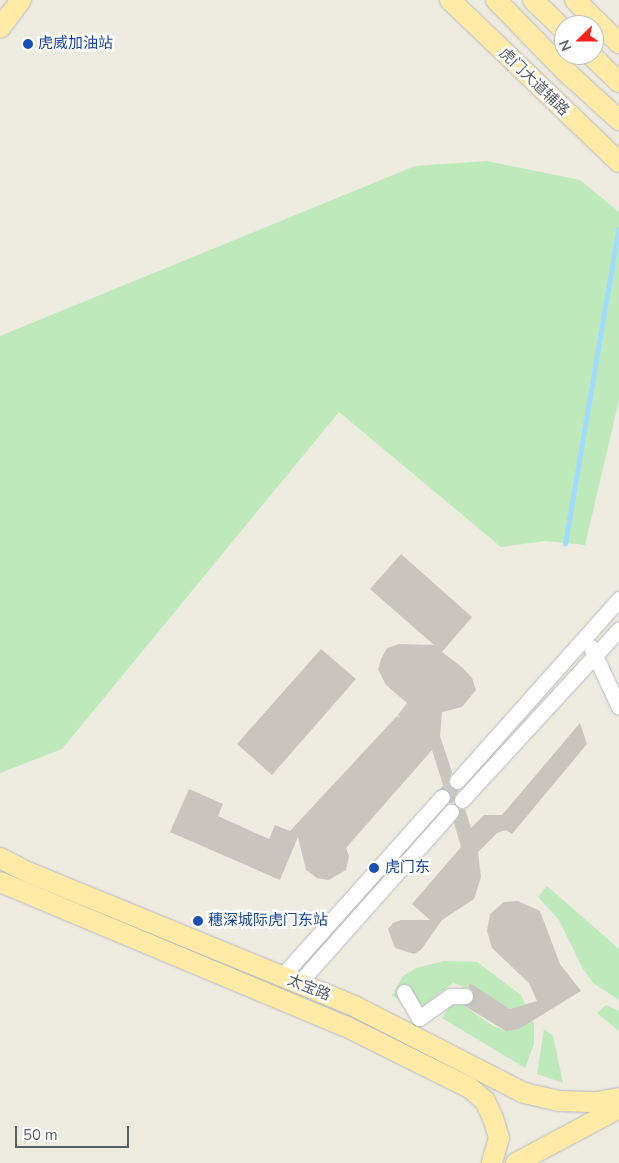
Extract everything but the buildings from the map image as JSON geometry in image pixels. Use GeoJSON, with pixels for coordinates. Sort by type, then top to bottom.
{"type":"FeatureCollection","features":[{"type":"Feature","properties":{"kind":"main road"},"geometry":{"type":"LineString","coordinates":[[0,28],[21,0]]}},
{"type":"Feature","properties":{"kind":"main road","name":"虎门大道辅路"},"geometry":{"type":"LineString","coordinates":[[450,0],[619,162]]}},
{"type":"Feature","properties":{"kind":"main road"},"geometry":{"type":"LineString","coordinates":[[496,0],[563,69],[619,120]]}},
{"type":"Feature","properties":{"kind":"main road"},"geometry":{"type":"LineString","coordinates":[[533,0],[554,20]]}},
{"type":"Feature","properties":{"kind":"main road"},"geometry":{"type":"LineString","coordinates":[[575,0],[619,42]]}},
{"type":"Feature","properties":{"kind":"main road"},"geometry":{"type":"LineString","coordinates":[[601,65],[619,82]]}},
{"type":"Feature","properties":{"kind":"main road","name":"太宝路"},"geometry":{"type":"LineString","coordinates":[[0,858],[30,873],[290,980],[410,1032],[524,1093],[559,1101],[597,1102],[619,1098]]}},
{"type":"Feature","properties":{"kind":"main road","name":"太宝路"},"geometry":{"type":"LineString","coordinates":[[0,882],[345,1026],[470,1088],[485,1101],[493,1118],[498,1138],[492,1163]]}},
{"type":"Feature","properties":{"kind":"main road"},"geometry":{"type":"LineString","coordinates":[[516,1163],[619,1108]]}},
{"type":"Feature","properties":{"kind":"street"},"geometry":{"type":"LineString","coordinates":[[456,781],[619,599]]}},
{"type":"Feature","properties":{"kind":"street"},"geometry":{"type":"LineString","coordinates":[[462,800],[619,629]]}},
{"type":"Feature","properties":{"kind":"street"},"geometry":{"type":"LineString","coordinates":[[586,636],[619,707]]}},
{"type":"Feature","properties":{"kind":"street"},"geometry":{"type":"LineString","coordinates":[[290,980],[442,797]]}},
{"type":"Feature","properties":{"kind":"street"},"geometry":{"type":"LineString","coordinates":[[290,980],[451,812]]}},
{"type":"Feature","properties":{"kind":"street"},"geometry":{"type":"LineString","coordinates":[[404,992],[419,1018],[450,996],[465,996]]}},
{"type":"Feature","properties":{"kind":"green space"},"geometry":{"type":"Polygon","coordinates":[[[487,161],[580,180],[619,212],[619,400],[585,545],[545,541],[501,547],[339,412],[62,749],[0,773],[0,336],[415,166],[487,161]]]}},
{"type":"Feature","properties":{"kind":"green space"},"geometry":{"type":"Polygon","coordinates":[[[547,886],[619,949],[619,1000],[593,983],[582,967],[559,920],[538,897],[547,886]]]}},
{"type":"Feature","properties":{"kind":"green space"},"geometry":{"type":"Polygon","coordinates":[[[444,961],[477,962],[521,995],[532,1019],[521,1006],[510,1009],[469,983],[468,989],[453,983],[420,1008],[392,996],[403,976],[416,968],[444,961]]]}},
{"type":"Feature","properties":{"kind":"green space"},"geometry":{"type":"Polygon","coordinates":[[[461,1004],[493,1026],[506,1031],[519,1029],[532,1019],[534,1024],[534,1044],[525,1068],[442,1018],[450,1006],[461,1004]]]}},
{"type":"Feature","properties":{"kind":"green space"},"geometry":{"type":"Polygon","coordinates":[[[606,1005],[619,1011],[619,1031],[597,1013],[606,1005]]]}},
{"type":"Feature","properties":{"kind":"green space"},"geometry":{"type":"Polygon","coordinates":[[[544,1029],[553,1036],[563,1083],[537,1074],[544,1029]]]}},
{"type":"Feature","properties":{"kind":"waterway"},"geometry":{"type":"LineString","coordinates":[[565,544],[618,229]]}},
{"type":"Feature","properties":{"kind":"tunnel"},"geometry":{"type":"LineString","coordinates":[[442,797],[457,781]]}},
{"type":"Feature","properties":{"kind":"place","name":"虎威加油站"},"geometry":{"type":"Point","coordinates":[28,44]}},
{"type":"Feature","properties":{"kind":"place","name":"虎门东"},"geometry":{"type":"Point","coordinates":[374,868]}},
{"type":"Feature","properties":{"kind":"place","name":"穗深城际虎门东站"},"geometry":{"type":"Point","coordinates":[198,921]}}]}
